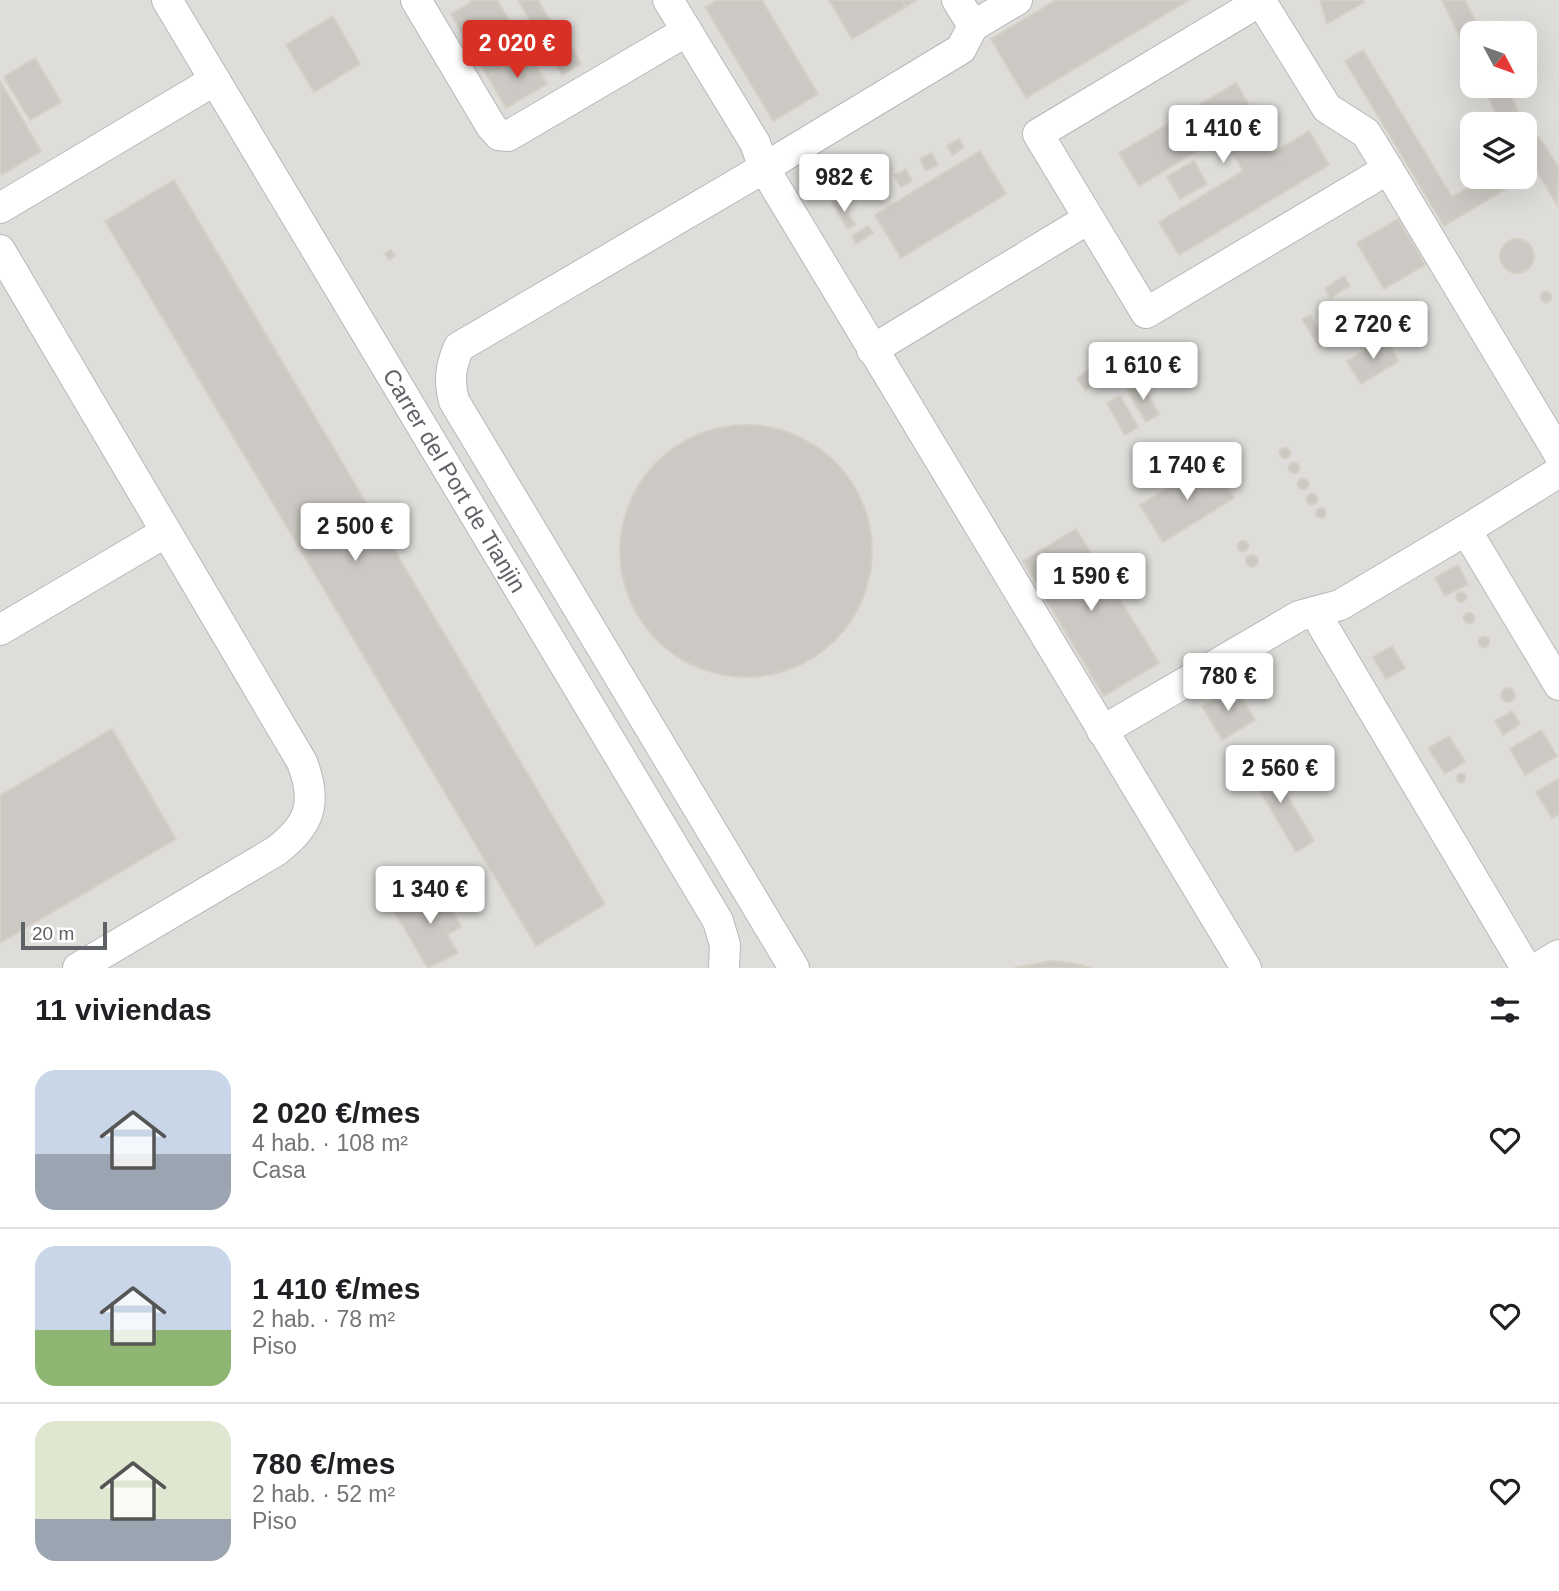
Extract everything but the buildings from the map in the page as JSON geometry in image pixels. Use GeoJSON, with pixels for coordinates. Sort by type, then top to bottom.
{"type":"FeatureCollection","features":[{"type":"Feature","properties":{"kind":"lane","name":"Carrer del Port de Tianjin"},"geometry":{"type":"LineString","coordinates":[[167,0],[718,922],[726,945],[724,968]]}},
{"type":"Feature","properties":{"kind":"lane"},"geometry":{"type":"LineString","coordinates":[[415,0],[499,135],[508,136],[687,31]]}},
{"type":"Feature","properties":{"kind":"lane"},"geometry":{"type":"LineString","coordinates":[[668,0],[755,143],[764,168],[872,350],[1246,968]]}},
{"type":"Feature","properties":{"kind":"lane"},"geometry":{"type":"LineString","coordinates":[[957,0],[973,26]]}},
{"type":"Feature","properties":{"kind":"lane"},"geometry":{"type":"LineString","coordinates":[[794,968],[454,401],[450,376],[459,348],[961,49],[973,26],[1017,0]]}},
{"type":"Feature","properties":{"kind":"lane"},"geometry":{"type":"LineString","coordinates":[[1388,169],[1146,313],[1038,134],[1262,1],[1327,108],[1366,134],[1388,169],[1559,454]]}},
{"type":"Feature","properties":{"kind":"lane"},"geometry":{"type":"LineString","coordinates":[[0,208],[215,80]]}},
{"type":"Feature","properties":{"kind":"lane"},"geometry":{"type":"LineString","coordinates":[[872,350],[1087,219]]}},
{"type":"Feature","properties":{"kind":"lane"},"geometry":{"type":"LineString","coordinates":[[0,250],[302,762],[309,779],[310,810],[302,827],[275,851],[78,968]]}},
{"type":"Feature","properties":{"kind":"lane"},"geometry":{"type":"LineString","coordinates":[[1102,731],[1298,616],[1340,605],[1559,472]]}},
{"type":"Feature","properties":{"kind":"lane"},"geometry":{"type":"LineString","coordinates":[[1466,530],[1559,685]]}},
{"type":"Feature","properties":{"kind":"lane"},"geometry":{"type":"LineString","coordinates":[[0,630],[166,532]]}},
{"type":"Feature","properties":{"kind":"lane"},"geometry":{"type":"LineString","coordinates":[[1318,611],[1323,626],[1526,968]]}},
{"type":"Feature","properties":{"kind":"lane"},"geometry":{"type":"LineString","coordinates":[[1537,968],[1559,955]]}},
{"type":"Feature","properties":{"kind":"shaded area"},"geometry":{"type":"Polygon","coordinates":[[[0,0],[1559,0],[1559,968],[0,968],[0,0]]]}}]}
